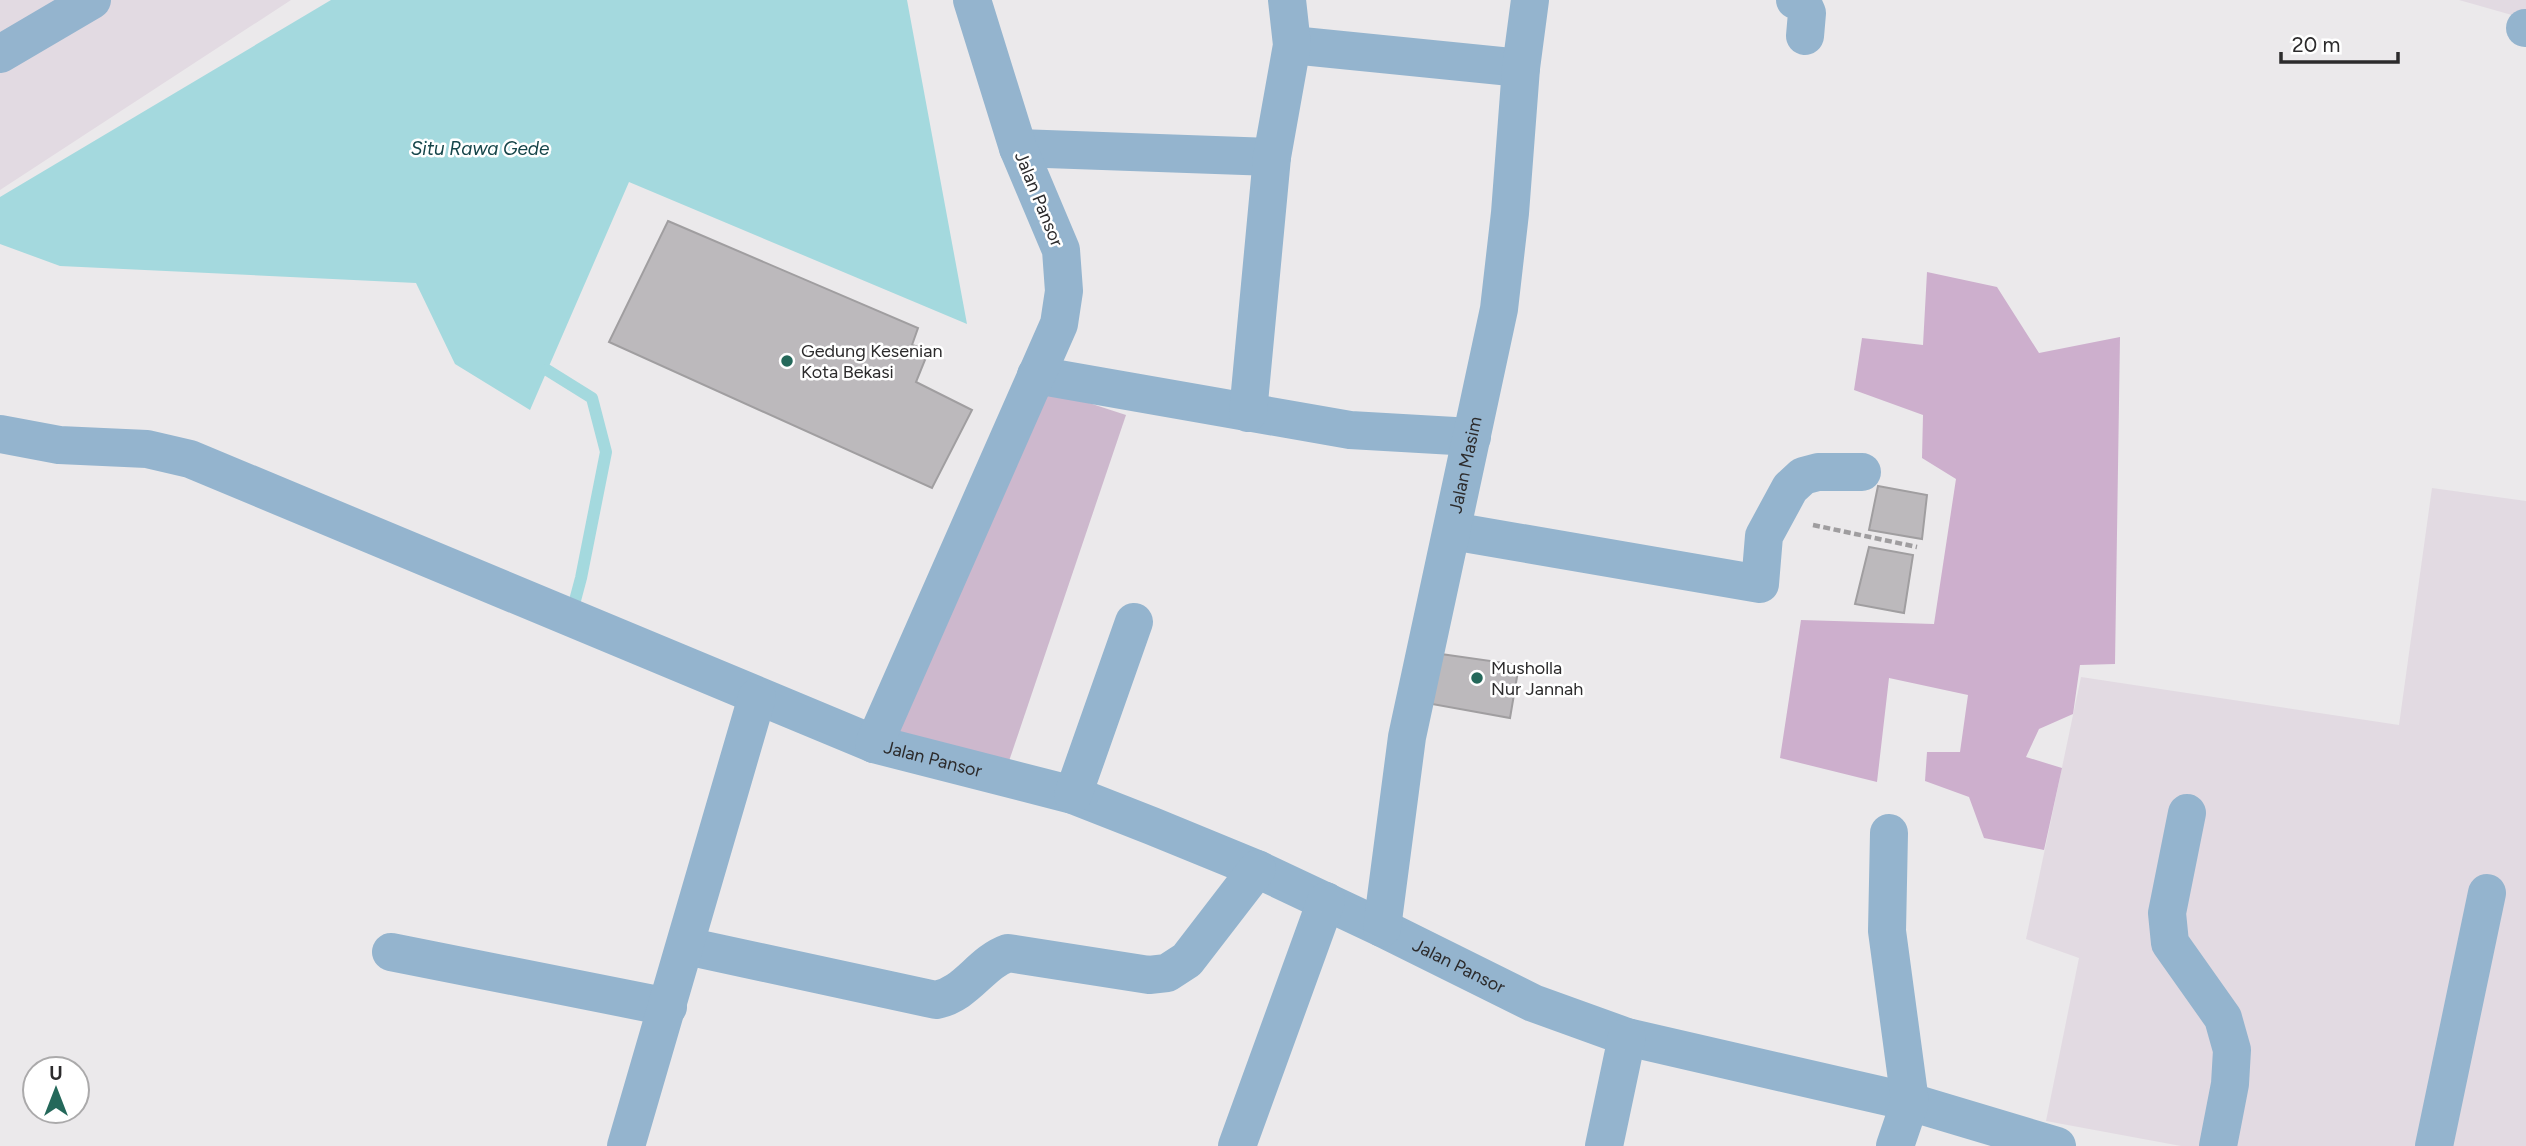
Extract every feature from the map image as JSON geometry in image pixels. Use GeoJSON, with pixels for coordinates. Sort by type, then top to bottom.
{"type":"FeatureCollection","features":[{"type":"Feature","properties":{"kind":"street"},"geometry":{"type":"LineString","coordinates":[[0,54],[92,0]]}},
{"type":"Feature","properties":{"kind":"street","name":"Jalan Pansor"},"geometry":{"type":"LineString","coordinates":[[874,744],[1059,324],[1063,291],[1061,250],[1018,148],[972,0]]}},
{"type":"Feature","properties":{"kind":"street"},"geometry":{"type":"LineString","coordinates":[[1248,413],[1272,157],[1292,45],[1287,0]]}},
{"type":"Feature","properties":{"kind":"street","name":"Jalan Masim"},"geometry":{"type":"LineString","coordinates":[[1382,928],[1407,737],[1499,310],[1510,213],[1521,68],[1530,0]]}},
{"type":"Feature","properties":{"kind":"street"},"geometry":{"type":"LineString","coordinates":[[1795,0],[1803,4],[1807,13],[1805,36]]}},
{"type":"Feature","properties":{"kind":"street"},"geometry":{"type":"LineString","coordinates":[[1292,45],[1521,68]]}},
{"type":"Feature","properties":{"kind":"street"},"geometry":{"type":"LineString","coordinates":[[1018,148],[1272,157]]}},
{"type":"Feature","properties":{"kind":"street"},"geometry":{"type":"LineString","coordinates":[[1036,375],[1350,430],[1472,437]]}},
{"type":"Feature","properties":{"kind":"street","name":"Jalan Pansor"},"geometry":{"type":"LineString","coordinates":[[0,434],[59,445],[147,449],[190,458],[874,744],[1074,791],[1326,901],[1533,1003],[1627,1037],[1910,1102],[2057,1146]]}},
{"type":"Feature","properties":{"kind":"street"},"geometry":{"type":"LineString","coordinates":[[1452,531],[1760,584],[1764,536],[1790,488],[1803,476],[1818,472],[1862,472]]}},
{"type":"Feature","properties":{"kind":"street"},"geometry":{"type":"LineString","coordinates":[[1074,791],[1134,622]]}},
{"type":"Feature","properties":{"kind":"street"},"geometry":{"type":"LineString","coordinates":[[626,1146],[757,697]]}},
{"type":"Feature","properties":{"kind":"street"},"geometry":{"type":"LineString","coordinates":[[2187,813],[2167,914],[2170,943],[2223,1018],[2232,1050],[2230,1084],[2218,1146]]}},
{"type":"Feature","properties":{"kind":"street"},"geometry":{"type":"LineString","coordinates":[[1889,833],[1887,931],[1910,1102],[1895,1146]]}},
{"type":"Feature","properties":{"kind":"street"},"geometry":{"type":"LineString","coordinates":[[686,946],[936,1000],[950,997],[960,991],[996,957],[1008,953],[1149,975],[1167,973],[1188,960],[1256,869]]}},
{"type":"Feature","properties":{"kind":"street"},"geometry":{"type":"LineString","coordinates":[[2434,1146],[2487,893]]}},
{"type":"Feature","properties":{"kind":"street"},"geometry":{"type":"LineString","coordinates":[[1237,1146],[1326,901]]}},
{"type":"Feature","properties":{"kind":"street"},"geometry":{"type":"LineString","coordinates":[[391,952],[668,1007]]}},
{"type":"Feature","properties":{"kind":"street"},"geometry":{"type":"LineString","coordinates":[[1604,1146],[1627,1037]]}},
{"type":"Feature","properties":{"kind":"path"},"geometry":{"type":"LineString","coordinates":[[1774,517],[1917,547]]}},
{"type":"Feature","properties":{"kind":"shaded area"},"geometry":{"type":"Polygon","coordinates":[[[0,0],[291,0],[0,190],[0,0]]]}},
{"type":"Feature","properties":{"kind":"shaded area"},"geometry":{"type":"Polygon","coordinates":[[[2459,0],[2526,0],[2526,19],[2459,0]]]}},
{"type":"Feature","properties":{"kind":"shaded area"},"geometry":{"type":"Polygon","coordinates":[[[1927,272],[1997,287],[2039,353],[2120,337],[2115,664],[2080,665],[2073,714],[2039,729],[2026,757],[2062,768],[2044,850],[1984,838],[1969,797],[1925,781],[1927,752],[1960,752],[1968,695],[1889,678],[1877,782],[1780,758],[1801,620],[1934,624],[1956,479],[1922,458],[1923,415],[1854,390],[1862,338],[1923,345],[1927,272]]]}},
{"type":"Feature","properties":{"kind":"shaded area"},"geometry":{"type":"Polygon","coordinates":[[[1049,390],[1126,415],[1007,767],[888,737],[1049,390]]]}},
{"type":"Feature","properties":{"kind":"shaded area"},"geometry":{"type":"Polygon","coordinates":[[[2432,488],[2526,501],[2526,1146],[2181,1146],[2046,1121],[2079,958],[2026,939],[2081,677],[2399,725],[2432,488]]]}},
{"type":"Feature","properties":{"kind":"water","name":"Situ Rawa Gede"},"geometry":{"type":"Polygon","coordinates":[[[331,0],[907,0],[967,324],[629,182],[530,410],[455,364],[416,283],[60,266],[0,244],[0,197],[331,0]]]}},
{"type":"Feature","properties":{"kind":"building","name":"Gedung Kesenian Kota Bekasi"},"geometry":{"type":"Polygon","coordinates":[[[668,221],[918,328],[912,345],[929,350],[916,382],[972,410],[932,488],[609,342],[668,221]]]}},
{"type":"Feature","properties":{"kind":"building"},"geometry":{"type":"Polygon","coordinates":[[[1878,486],[1927,495],[1922,539],[1869,530],[1878,486]]]}},
{"type":"Feature","properties":{"kind":"building"},"geometry":{"type":"Polygon","coordinates":[[[1869,547],[1913,555],[1904,613],[1855,604],[1869,547]]]}},
{"type":"Feature","properties":{"kind":"building","name":"Musholla Nur Jannah"},"geometry":{"type":"Polygon","coordinates":[[[1441,654],[1519,665],[1510,718],[1432,704],[1441,654]]]}},
{"type":"Feature","properties":{"kind":"waterway"},"geometry":{"type":"LineString","coordinates":[[547,370],[592,398],[606,452],[573,608]]}},
{"type":"Feature","properties":{"kind":"place","name":"Gedung Kesenian Kota Bekasi"},"geometry":{"type":"Point","coordinates":[787,361]}},
{"type":"Feature","properties":{"kind":"place","name":"Musholla Nur Jannah"},"geometry":{"type":"Point","coordinates":[1477,678]}}]}
